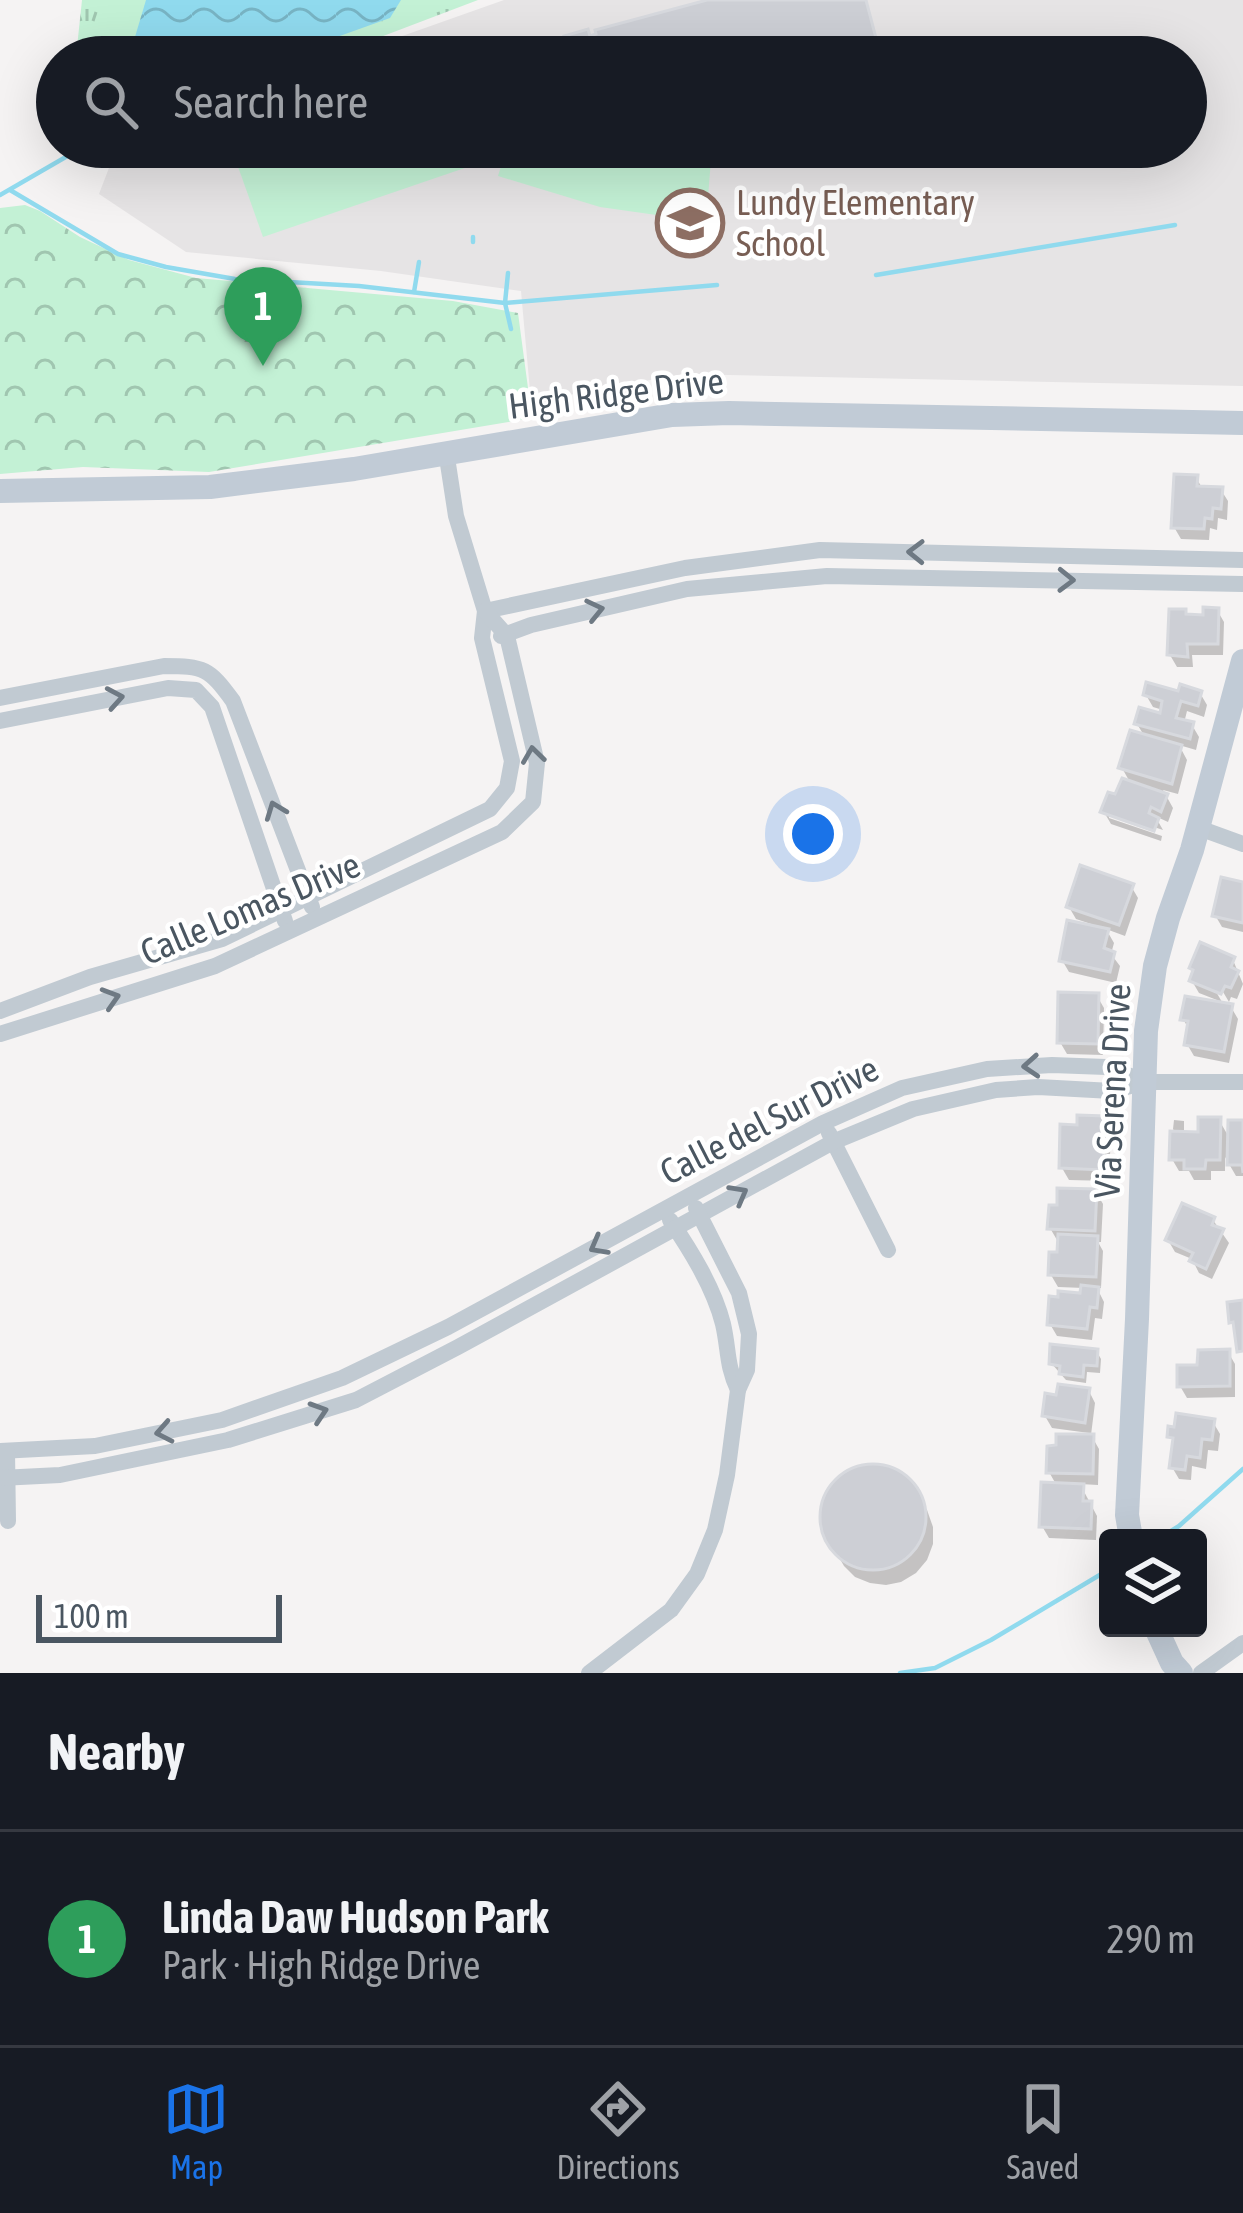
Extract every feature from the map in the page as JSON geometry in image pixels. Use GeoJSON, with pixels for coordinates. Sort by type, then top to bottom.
{"type":"FeatureCollection","features":[{"type":"Feature","properties":{"kind":"street","name":"High Ridge Drive"},"geometry":{"type":"LineString","coordinates":[[0,491],[210,487],[353,469],[672,415],[1243,423]]}},
{"type":"Feature","properties":{"kind":"street"},"geometry":{"type":"LineString","coordinates":[[446,452],[456,516],[485,611],[482,638],[512,761],[507,788],[533,802],[537,763],[507,636],[485,611]]}},
{"type":"Feature","properties":{"kind":"street"},"geometry":{"type":"LineString","coordinates":[[485,611],[685,568],[820,550],[1235,560]]}},
{"type":"Feature","properties":{"kind":"street"},"geometry":{"type":"LineString","coordinates":[[1007,579],[1008,554]]}},
{"type":"Feature","properties":{"kind":"street"},"geometry":{"type":"LineString","coordinates":[[742,560],[744,584]]}},
{"type":"Feature","properties":{"kind":"street"},"geometry":{"type":"LineString","coordinates":[[482,638],[507,636],[531,625],[687,589],[827,576],[1243,584]]}},
{"type":"Feature","properties":{"kind":"street","name":"Via Serena Drive"},"geometry":{"type":"LineString","coordinates":[[1130,1529],[1146,1031],[1155,966],[1243,661]]}},
{"type":"Feature","properties":{"kind":"street"},"geometry":{"type":"LineString","coordinates":[[0,698],[164,667],[191,666],[214,675],[232,701],[316,919]]}},
{"type":"Feature","properties":{"kind":"street"},"geometry":{"type":"LineString","coordinates":[[196,690],[202,670]]}},
{"type":"Feature","properties":{"kind":"street"},"geometry":{"type":"LineString","coordinates":[[0,722],[168,688],[196,690],[212,707],[289,932]]}},
{"type":"Feature","properties":{"kind":"street","name":"Calle Lomas Drive"},"geometry":{"type":"LineString","coordinates":[[507,788],[490,809],[222,940],[90,977],[2,1011],[4,1032],[215,966],[502,832],[533,802]]}},
{"type":"Feature","properties":{"kind":"street"},"geometry":{"type":"LineString","coordinates":[[1198,827],[1243,844]]}},
{"type":"Feature","properties":{"kind":"street"},"geometry":{"type":"LineString","coordinates":[[432,838],[444,859]]}},
{"type":"Feature","properties":{"kind":"street","name":"Calle del Sur Drive"},"geometry":{"type":"LineString","coordinates":[[3,1451],[95,1445],[222,1420],[342,1378],[448,1327],[823,1123],[902,1088],[987,1069],[1052,1065],[1106,1067],[1145,1082]]}},
{"type":"Feature","properties":{"kind":"street","name":"Calle del Sur Drive"},"geometry":{"type":"LineString","coordinates":[[3,1478],[60,1475],[228,1440],[356,1400],[833,1142],[913,1109],[996,1090],[1112,1091],[1145,1082],[1243,1082]]}},
{"type":"Feature","properties":{"kind":"street"},"geometry":{"type":"LineString","coordinates":[[823,1123],[888,1250]]}},
{"type":"Feature","properties":{"kind":"street"},"geometry":{"type":"LineString","coordinates":[[589,1673],[671,1610],[697,1574],[716,1530],[738,1390],[747,1370],[749,1334],[740,1293],[689,1196]]}},
{"type":"Feature","properties":{"kind":"street"},"geometry":{"type":"LineString","coordinates":[[664,1210],[708,1286],[723,1323],[728,1368],[738,1390]]}},
{"type":"Feature","properties":{"kind":"street"},"geometry":{"type":"LineString","coordinates":[[448,1327],[458,1347]]}},
{"type":"Feature","properties":{"kind":"street"},"geometry":{"type":"LineString","coordinates":[[724,1337],[749,1334]]}},
{"type":"Feature","properties":{"kind":"street"},"geometry":{"type":"LineString","coordinates":[[222,1420],[228,1440]]}},
{"type":"Feature","properties":{"kind":"street"},"geometry":{"type":"LineString","coordinates":[[3,1451],[8,1520]]}},
{"type":"Feature","properties":{"kind":"street"},"geometry":{"type":"LineString","coordinates":[[1160,1637],[1181,1673]]}},
{"type":"Feature","properties":{"kind":"street"},"geometry":{"type":"LineString","coordinates":[[1201,1673],[1243,1643]]}},
{"type":"Feature","properties":{"kind":"shaded area","name":"Lundy Elementary School"},"geometry":{"type":"Polygon","coordinates":[[[504,0],[1243,0],[1243,386],[683,374],[531,402],[521,291],[381,271],[186,252],[99,194],[109,168],[1207,168],[1207,36],[402,36],[504,0]]]}},
{"type":"Feature","properties":{"kind":"green space"},"geometry":{"type":"Polygon","coordinates":[[[82,0],[478,0],[383,36],[78,36],[82,0]]]}},
{"type":"Feature","properties":{"kind":"green space"},"geometry":{"type":"Polygon","coordinates":[[[238,168],[465,168],[263,237],[238,168]]]}},
{"type":"Feature","properties":{"kind":"green space"},"geometry":{"type":"Polygon","coordinates":[[[500,168],[710,168],[706,222],[600,207],[498,176],[500,168]]]}},
{"type":"Feature","properties":{"kind":"green space"},"geometry":{"type":"Polygon","coordinates":[[[25,205],[129,260],[196,278],[453,301],[518,313],[532,418],[209,472],[83,467],[0,474],[0,208],[25,205]]]}},
{"type":"Feature","properties":{"kind":"water"},"geometry":{"type":"Polygon","coordinates":[[[146,0],[401,0],[390,18],[340,36],[135,36],[146,0]]]}},
{"type":"Feature","properties":{"kind":"building"},"geometry":{"type":"Polygon","coordinates":[[[707,0],[866,0],[875,36],[590,36],[595,30],[707,0]]]}},
{"type":"Feature","properties":{"kind":"building"},"geometry":{"type":"Polygon","coordinates":[[[588,29],[590,36],[564,36],[588,29]]]}},
{"type":"Feature","properties":{"kind":"building"},"geometry":{"type":"Polygon","coordinates":[[[1174,474],[1198,475],[1197,486],[1223,487],[1221,509],[1213,508],[1204,529],[1171,528],[1174,474]]]}},
{"type":"Feature","properties":{"kind":"building"},"geometry":{"type":"Polygon","coordinates":[[[1203,607],[1219,608],[1218,644],[1187,644],[1188,657],[1167,655],[1169,609],[1203,615],[1203,607]]]}},
{"type":"Feature","properties":{"kind":"building"},"geometry":{"type":"Polygon","coordinates":[[[1146,682],[1178,691],[1180,684],[1202,691],[1198,706],[1181,701],[1176,718],[1194,722],[1190,739],[1134,724],[1139,707],[1160,713],[1162,701],[1143,695],[1146,682]]]}},
{"type":"Feature","properties":{"kind":"building"},"geometry":{"type":"Polygon","coordinates":[[[1130,730],[1182,745],[1172,784],[1118,768],[1130,730]]]}},
{"type":"Feature","properties":{"kind":"building"},"geometry":{"type":"Polygon","coordinates":[[[1122,778],[1168,794],[1161,812],[1151,807],[1149,813],[1159,818],[1154,831],[1100,812],[1108,792],[1115,794],[1122,778]]]}},
{"type":"Feature","properties":{"kind":"building"},"geometry":{"type":"Polygon","coordinates":[[[1080,865],[1134,884],[1119,925],[1066,907],[1080,865]]]}},
{"type":"Feature","properties":{"kind":"building"},"geometry":{"type":"Polygon","coordinates":[[[1221,877],[1243,882],[1243,923],[1212,916],[1221,877]]]}},
{"type":"Feature","properties":{"kind":"building"},"geometry":{"type":"Polygon","coordinates":[[[1067,920],[1109,929],[1104,948],[1115,952],[1110,972],[1059,961],[1067,920]]]}},
{"type":"Feature","properties":{"kind":"building"},"geometry":{"type":"Polygon","coordinates":[[[1200,942],[1235,957],[1231,967],[1239,971],[1231,988],[1225,986],[1221,994],[1189,981],[1200,942]]]}},
{"type":"Feature","properties":{"kind":"building"},"geometry":{"type":"Polygon","coordinates":[[[1058,992],[1099,993],[1098,1044],[1057,1043],[1058,992]]]}},
{"type":"Feature","properties":{"kind":"building"},"geometry":{"type":"Polygon","coordinates":[[[1185,996],[1233,1004],[1224,1052],[1184,1045],[1188,1021],[1180,1020],[1185,996]]]}},
{"type":"Feature","properties":{"kind":"building"},"geometry":{"type":"Polygon","coordinates":[[[1077,1115],[1105,1116],[1103,1170],[1059,1168],[1060,1124],[1077,1125],[1077,1115]]]}},
{"type":"Feature","properties":{"kind":"building"},"geometry":{"type":"Polygon","coordinates":[[[1198,1117],[1221,1117],[1220,1160],[1206,1160],[1205,1169],[1184,1169],[1184,1160],[1169,1160],[1170,1131],[1198,1132],[1198,1117]]]}},
{"type":"Feature","properties":{"kind":"building"},"geometry":{"type":"Polygon","coordinates":[[[1228,1120],[1243,1120],[1243,1173],[1242,1165],[1227,1165],[1228,1120]]]}},
{"type":"Feature","properties":{"kind":"building"},"geometry":{"type":"Polygon","coordinates":[[[1057,1188],[1097,1189],[1095,1231],[1047,1229],[1049,1205],[1057,1205],[1057,1188]]]}},
{"type":"Feature","properties":{"kind":"building"},"geometry":{"type":"Polygon","coordinates":[[[1182,1203],[1215,1217],[1212,1225],[1224,1229],[1206,1269],[1189,1261],[1193,1253],[1165,1240],[1182,1203]]]}},
{"type":"Feature","properties":{"kind":"building"},"geometry":{"type":"Polygon","coordinates":[[[1058,1234],[1098,1236],[1096,1277],[1048,1275],[1049,1252],[1057,1252],[1058,1234]]]}},
{"type":"Feature","properties":{"kind":"building"},"geometry":{"type":"Polygon","coordinates":[[[1081,1285],[1099,1287],[1097,1308],[1090,1307],[1087,1329],[1047,1325],[1049,1296],[1058,1297],[1058,1291],[1080,1293],[1081,1285]]]}},
{"type":"Feature","properties":{"kind":"building"},"geometry":{"type":"Polygon","coordinates":[[[1243,1300],[1243,1351],[1237,1352],[1227,1302],[1243,1300]]]}},
{"type":"Feature","properties":{"kind":"building"},"geometry":{"type":"Polygon","coordinates":[[[1050,1344],[1098,1349],[1097,1366],[1084,1365],[1083,1377],[1059,1374],[1060,1366],[1049,1364],[1050,1344]]]}},
{"type":"Feature","properties":{"kind":"building"},"geometry":{"type":"Polygon","coordinates":[[[1230,1349],[1230,1386],[1177,1387],[1177,1365],[1197,1365],[1198,1350],[1230,1349]]]}},
{"type":"Feature","properties":{"kind":"building"},"geometry":{"type":"Polygon","coordinates":[[[1058,1384],[1090,1388],[1085,1423],[1042,1416],[1045,1393],[1056,1395],[1058,1384]]]}},
{"type":"Feature","properties":{"kind":"building"},"geometry":{"type":"Polygon","coordinates":[[[1176,1413],[1215,1419],[1212,1440],[1202,1439],[1200,1458],[1187,1456],[1185,1470],[1169,1468],[1173,1438],[1167,1437],[1168,1426],[1174,1427],[1176,1413]]]}},
{"type":"Feature","properties":{"kind":"building"},"geometry":{"type":"Polygon","coordinates":[[[1056,1434],[1094,1434],[1093,1474],[1046,1473],[1047,1446],[1056,1445],[1056,1434]]]}},
{"type":"Feature","properties":{"kind":"building"},"geometry":{"type":"Polygon","coordinates":[[[873,1464],[893,1468],[910,1480],[922,1497],[926,1517],[922,1537],[910,1554],[893,1566],[873,1570],[853,1566],[836,1554],[824,1537],[820,1517],[824,1497],[836,1480],[853,1468],[873,1464]]]}},
{"type":"Feature","properties":{"kind":"building"},"geometry":{"type":"Polygon","coordinates":[[[1041,1482],[1084,1484],[1083,1501],[1092,1501],[1091,1529],[1039,1527],[1041,1482]]]}},
{"type":"Feature","properties":{"kind":"waterway"},"geometry":{"type":"LineString","coordinates":[[0,195],[47,168]]}},
{"type":"Feature","properties":{"kind":"waterway"},"geometry":{"type":"LineString","coordinates":[[10,190],[118,254],[235,279],[359,286],[505,303],[717,285]]}},
{"type":"Feature","properties":{"kind":"waterway"},"geometry":{"type":"LineString","coordinates":[[876,275],[1175,225]]}},
{"type":"Feature","properties":{"kind":"waterway"},"geometry":{"type":"LineString","coordinates":[[473,237],[473,242]]}},
{"type":"Feature","properties":{"kind":"waterway"},"geometry":{"type":"LineString","coordinates":[[414,292],[419,262]]}},
{"type":"Feature","properties":{"kind":"waterway"},"geometry":{"type":"LineString","coordinates":[[508,273],[505,303],[511,329]]}},
{"type":"Feature","properties":{"kind":"waterway"},"geometry":{"type":"LineString","coordinates":[[1174,1529],[1243,1469]]}},
{"type":"Feature","properties":{"kind":"waterway"},"geometry":{"type":"LineString","coordinates":[[900,1673],[935,1668],[1099,1575]]}},
{"type":"Feature","properties":{"kind":"place","name":"Lundy Elementary School"},"geometry":{"type":"Point","coordinates":[690,223]}},
{"type":"Feature","properties":{"kind":"place","name":"Linda Daw Hudson Park"},"geometry":{"type":"Point","coordinates":[263,366]}}]}
